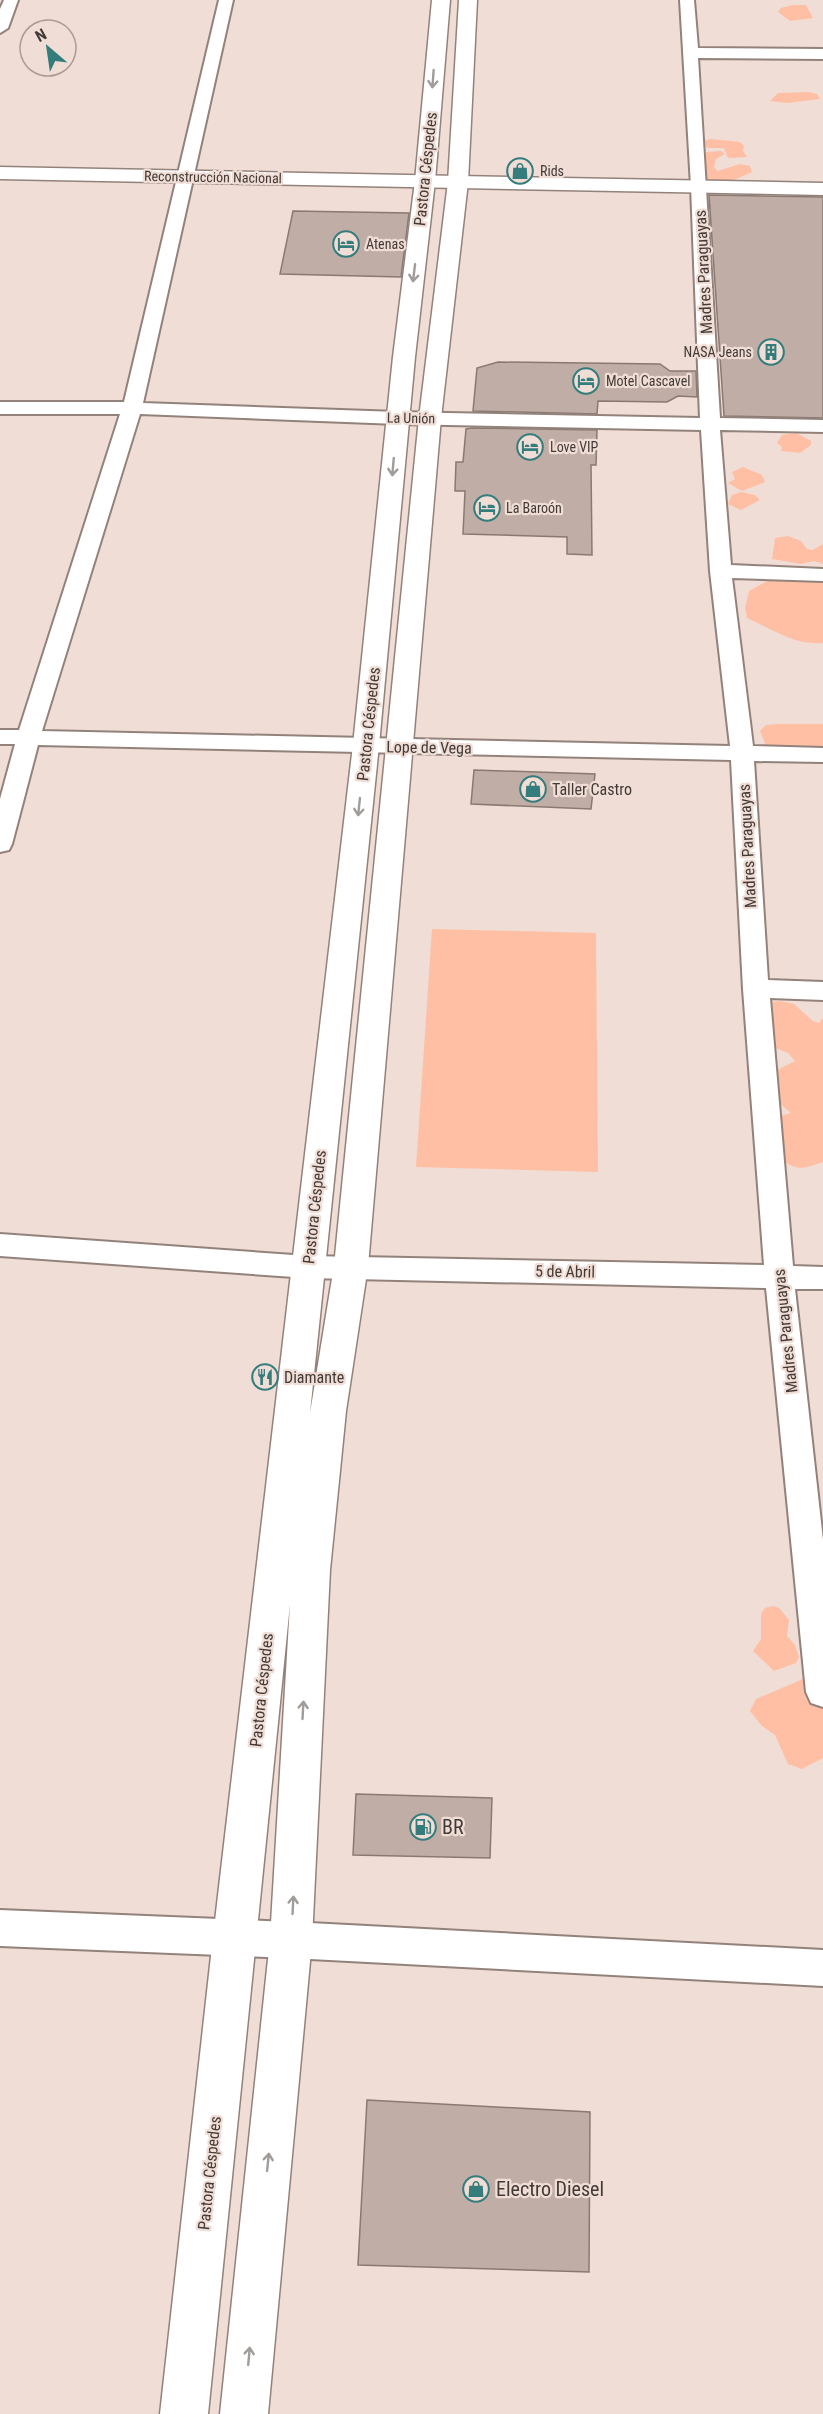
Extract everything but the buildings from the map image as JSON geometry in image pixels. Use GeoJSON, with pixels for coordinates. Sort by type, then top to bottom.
{"type":"FeatureCollection","features":[{"type":"Feature","properties":{"kind":"main road","name":"Pastora Céspedes"},"geometry":{"type":"LineString","coordinates":[[244,2414],[291,1940],[310,1569],[328,1411],[351,1266],[430,418],[458,182],[450,42],[441,0]]}},
{"type":"Feature","properties":{"kind":"main road","name":"Pastora Céspedes"},"geometry":{"type":"LineString","coordinates":[[184,2414],[234,1938],[366,745],[398,418],[425,181],[450,42],[468,0]]}},
{"type":"Feature","properties":{"kind":"main road","name":"Reconstrucción Nacional"},"geometry":{"type":"LineString","coordinates":[[0,173],[823,189]]}},
{"type":"Feature","properties":{"kind":"street"},"geometry":{"type":"LineString","coordinates":[[1,24],[10,0]]}},
{"type":"Feature","properties":{"kind":"street"},"geometry":{"type":"LineString","coordinates":[[0,844],[28,738],[132,408],[226,0]]}},
{"type":"Feature","properties":{"kind":"street","name":"Madres Paraguayas"},"geometry":{"type":"LineString","coordinates":[[687,0],[692,53],[710,424],[721,571],[742,753],[756,989],[778,1276],[823,1680]]}},
{"type":"Feature","properties":{"kind":"street"},"geometry":{"type":"LineString","coordinates":[[692,53],[823,54]]}},
{"type":"Feature","properties":{"kind":"street","name":"La Unión"},"geometry":{"type":"LineString","coordinates":[[0,408],[132,408],[398,418],[823,426]]}},
{"type":"Feature","properties":{"kind":"street"},"geometry":{"type":"LineString","coordinates":[[721,571],[823,575]]}},
{"type":"Feature","properties":{"kind":"street","name":"Lope de Vega"},"geometry":{"type":"LineString","coordinates":[[0,737],[823,755]]}},
{"type":"Feature","properties":{"kind":"street"},"geometry":{"type":"LineString","coordinates":[[756,989],[823,991]]}},
{"type":"Feature","properties":{"kind":"street","name":"5 de Abril"},"geometry":{"type":"LineString","coordinates":[[0,1245],[308,1267],[351,1266],[823,1278]]}},
{"type":"Feature","properties":{"kind":"street"},"geometry":{"type":"LineString","coordinates":[[0,1928],[291,1940],[823,1968]]}},
{"type":"Feature","properties":{"kind":"shaded area"},"geometry":{"type":"Polygon","coordinates":[[[806,5],[813,18],[790,21],[778,12],[781,8],[806,5]]]}},
{"type":"Feature","properties":{"kind":"shaded area"},"geometry":{"type":"Polygon","coordinates":[[[778,93],[817,94],[820,99],[787,103],[770,101],[778,93]]]}},
{"type":"Feature","properties":{"kind":"shaded area"},"geometry":{"type":"Polygon","coordinates":[[[711,139],[740,142],[744,146],[743,151],[747,157],[728,158],[724,148],[708,148],[698,142],[711,139]]]}},
{"type":"Feature","properties":{"kind":"shaded area"},"geometry":{"type":"Polygon","coordinates":[[[721,151],[725,154],[716,159],[714,167],[718,171],[740,164],[750,166],[752,172],[722,185],[704,183],[701,159],[706,152],[721,151]]]}},
{"type":"Feature","properties":{"kind":"shaded area"},"geometry":{"type":"Polygon","coordinates":[[[796,433],[811,441],[811,445],[800,453],[781,451],[782,447],[777,443],[782,435],[796,433]]]}},
{"type":"Feature","properties":{"kind":"shaded area"},"geometry":{"type":"Polygon","coordinates":[[[743,467],[762,475],[765,482],[742,491],[728,483],[735,479],[732,472],[743,467]]]}},
{"type":"Feature","properties":{"kind":"shaded area"},"geometry":{"type":"Polygon","coordinates":[[[741,492],[755,495],[760,500],[741,510],[728,504],[732,495],[741,492]]]}},
{"type":"Feature","properties":{"kind":"shaded area"},"geometry":{"type":"Polygon","coordinates":[[[788,536],[801,541],[807,549],[813,550],[823,544],[823,564],[814,561],[801,564],[772,559],[775,538],[788,536]]]}},
{"type":"Feature","properties":{"kind":"shaded area"},"geometry":{"type":"Polygon","coordinates":[[[823,569],[823,643],[793,639],[747,618],[745,608],[749,591],[784,574],[823,569]]]}},
{"type":"Feature","properties":{"kind":"shaded area"},"geometry":{"type":"Polygon","coordinates":[[[823,724],[823,750],[772,752],[766,746],[760,731],[766,725],[823,724]]]}},
{"type":"Feature","properties":{"kind":"shaded area"},"geometry":{"type":"Polygon","coordinates":[[[432,929],[596,933],[598,1172],[416,1167],[432,929]]]}},
{"type":"Feature","properties":{"kind":"shaded area"},"geometry":{"type":"Polygon","coordinates":[[[780,1001],[794,1004],[813,1021],[819,1023],[823,1018],[823,1162],[803,1168],[798,1168],[775,1156],[777,1117],[791,1113],[778,1102],[767,1075],[795,1061],[788,1053],[773,1047],[767,1003],[780,1001]]]}},
{"type":"Feature","properties":{"kind":"shaded area"},"geometry":{"type":"Polygon","coordinates":[[[773,1606],[779,1608],[789,1620],[787,1636],[795,1645],[799,1657],[796,1663],[774,1671],[753,1651],[761,1639],[761,1614],[765,1608],[773,1606]]]}},
{"type":"Feature","properties":{"kind":"shaded area"},"geometry":{"type":"Polygon","coordinates":[[[803,1679],[817,1684],[823,1691],[823,1758],[802,1769],[788,1764],[775,1735],[762,1726],[750,1711],[756,1699],[803,1679]]]}},
{"type":"Feature","properties":{"kind":"place","name":"Rids"},"geometry":{"type":"Point","coordinates":[520,171]}},
{"type":"Feature","properties":{"kind":"place","name":"Atenas"},"geometry":{"type":"Point","coordinates":[346,244]}},
{"type":"Feature","properties":{"kind":"place","name":"NASA Jeans"},"geometry":{"type":"Point","coordinates":[771,352]}},
{"type":"Feature","properties":{"kind":"place","name":"Motel Cascavel"},"geometry":{"type":"Point","coordinates":[586,381]}},
{"type":"Feature","properties":{"kind":"place","name":"Love VIP"},"geometry":{"type":"Point","coordinates":[530,447]}},
{"type":"Feature","properties":{"kind":"place","name":"La Baroón"},"geometry":{"type":"Point","coordinates":[487,508]}},
{"type":"Feature","properties":{"kind":"place","name":"Taller Castro"},"geometry":{"type":"Point","coordinates":[533,789]}},
{"type":"Feature","properties":{"kind":"place","name":"Diamante"},"geometry":{"type":"Point","coordinates":[265,1377]}},
{"type":"Feature","properties":{"kind":"place","name":"BR"},"geometry":{"type":"Point","coordinates":[423,1827]}},
{"type":"Feature","properties":{"kind":"place","name":"Electro Diesel"},"geometry":{"type":"Point","coordinates":[476,2189]}}]}
